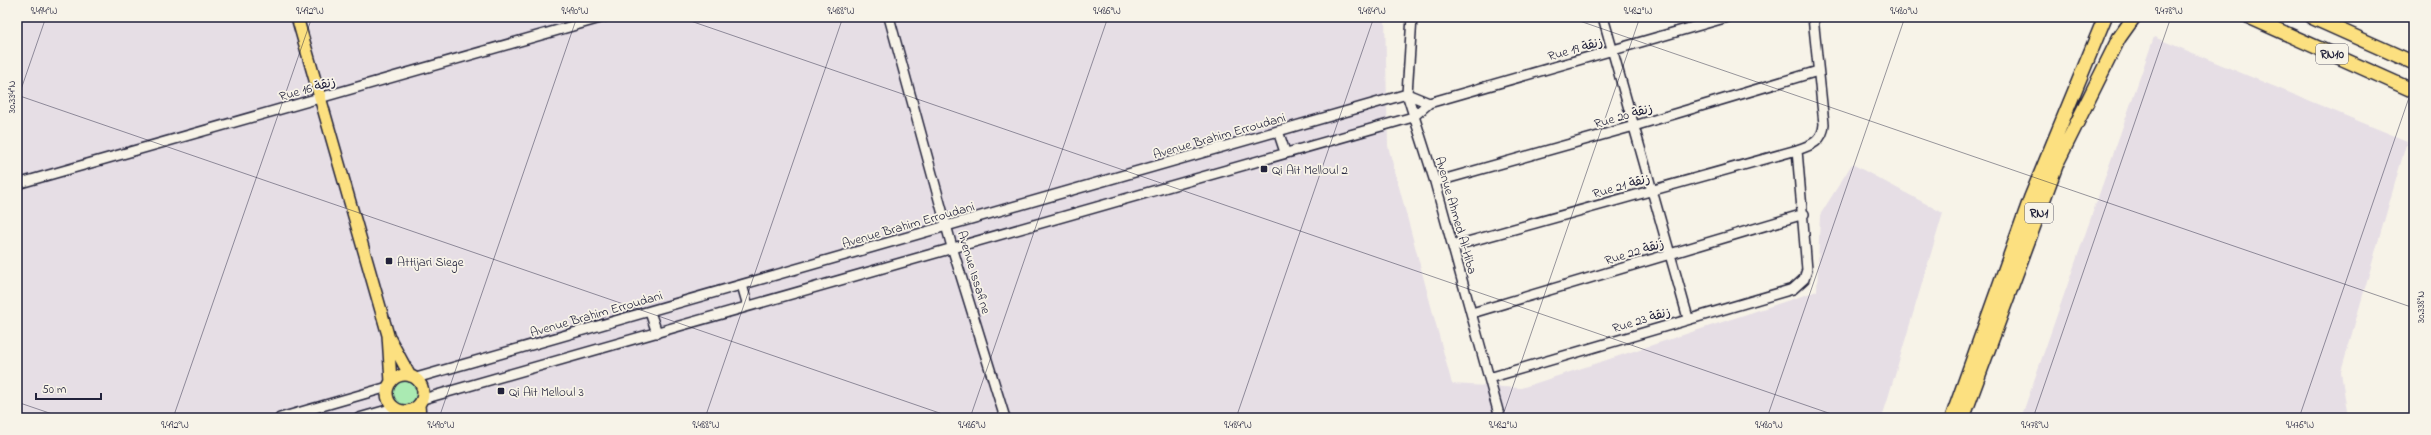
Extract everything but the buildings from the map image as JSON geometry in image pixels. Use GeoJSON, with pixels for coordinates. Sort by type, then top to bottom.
{"type":"FeatureCollection","features":[{"type":"Feature","properties":{"kind":"highway","name":"RN1"},"geometry":{"type":"LineString","coordinates":[[1952,418],[2032,197],[2106,17]]}},
{"type":"Feature","properties":{"kind":"highway","name":"RN1"},"geometry":{"type":"LineString","coordinates":[[1963,418],[2057,162],[2119,38],[2134,17]]}},
{"type":"Feature","properties":{"kind":"highway","name":"RN10"},"geometry":{"type":"LineString","coordinates":[[2249,17],[2414,91]]}},
{"type":"Feature","properties":{"kind":"highway","name":"RN10"},"geometry":{"type":"LineString","coordinates":[[2311,17],[2414,63]]}},
{"type":"Feature","properties":{"kind":"main road"},"geometry":{"type":"LineString","coordinates":[[297,17],[388,335],[390,385],[388,398],[398,412],[410,411],[421,402]]}},
{"type":"Feature","properties":{"kind":"main road"},"geometry":{"type":"LineString","coordinates":[[388,335],[413,377],[423,388],[420,418]]}},
{"type":"Feature","properties":{"kind":"main road"},"geometry":{"type":"LineString","coordinates":[[390,385],[399,376],[413,377]]}},
{"type":"Feature","properties":{"kind":"street","name":"Rue 16 زنقة"},"geometry":{"type":"LineString","coordinates":[[17,184],[604,17]]}},
{"type":"Feature","properties":{"kind":"street","name":"Avenue Issafine"},"geometry":{"type":"LineString","coordinates":[[889,17],[952,247],[1005,418]]}},
{"type":"Feature","properties":{"kind":"street","name":"Avenue Ahmed Al-Hiba"},"geometry":{"type":"LineString","coordinates":[[1412,17],[1407,94],[1472,313],[1500,418]]}},
{"type":"Feature","properties":{"kind":"street"},"geometry":{"type":"LineString","coordinates":[[1603,17],[1688,318]]}},
{"type":"Feature","properties":{"kind":"street","name":"Rue 19 زنقة"},"geometry":{"type":"LineString","coordinates":[[1413,117],[1429,103],[1728,17]]}},
{"type":"Feature","properties":{"kind":"street","name":"Rue 21 زنقة"},"geometry":{"type":"LineString","coordinates":[[1452,246],[1797,150],[1816,142],[1823,133],[1824,124],[1813,17]]}},
{"type":"Feature","properties":{"kind":"street","name":"Rue 20 زنقة"},"geometry":{"type":"LineString","coordinates":[[1434,182],[1634,126],[1818,71]]}},
{"type":"Feature","properties":{"kind":"street","name":"Avenue Brahim Erroudani"},"geometry":{"type":"LineString","coordinates":[[413,377],[650,312],[1407,94]]}},
{"type":"Feature","properties":{"kind":"street"},"geometry":{"type":"LineString","coordinates":[[1407,94],[1429,103]]}},
{"type":"Feature","properties":{"kind":"street"},"geometry":{"type":"LineString","coordinates":[[421,402],[952,247],[1413,117]]}},
{"type":"Feature","properties":{"kind":"street"},"geometry":{"type":"LineString","coordinates":[[1278,131],[1285,152]]}},
{"type":"Feature","properties":{"kind":"street"},"geometry":{"type":"LineString","coordinates":[[1797,150],[1804,214]]}},
{"type":"Feature","properties":{"kind":"street","name":"Rue 22 زنقة"},"geometry":{"type":"LineString","coordinates":[[1472,313],[1804,214]]}},
{"type":"Feature","properties":{"kind":"street","name":"Rue 23 زنقة"},"geometry":{"type":"LineString","coordinates":[[1489,378],[1688,318],[1793,289],[1800,284],[1807,270],[1804,214]]}},
{"type":"Feature","properties":{"kind":"street"},"geometry":{"type":"LineString","coordinates":[[742,285],[748,306]]}},
{"type":"Feature","properties":{"kind":"street"},"geometry":{"type":"LineString","coordinates":[[650,312],[657,332]]}},
{"type":"Feature","properties":{"kind":"street"},"geometry":{"type":"LineString","coordinates":[[280,418],[390,385]]}},
{"type":"Feature","properties":{"kind":"street"},"geometry":{"type":"LineString","coordinates":[[360,418],[398,412]]}},
{"type":"Feature","properties":{"kind":"shaded area"},"geometry":{"type":"Polygon","coordinates":[[[17,17],[1385,17],[1388,146],[1452,384],[1521,388],[1817,291],[1820,215],[1852,164],[1943,213],[1882,418],[17,418],[17,17]]]}},
{"type":"Feature","properties":{"kind":"shaded area"},"geometry":{"type":"Polygon","coordinates":[[[2154,37],[2407,141],[2341,372],[2348,418],[2021,418],[2154,37]]]}},
{"type":"Feature","properties":{"kind":"green space"},"geometry":{"type":"Polygon","coordinates":[[[405,380],[414,384],[418,393],[414,402],[405,406],[396,402],[392,393],[396,384],[405,380]]]}},
{"type":"Feature","properties":{"kind":"place","name":"Qi Ait Melloul 2"},"geometry":{"type":"Point","coordinates":[1264,169]}},
{"type":"Feature","properties":{"kind":"place","name":"Attijari Siege"},"geometry":{"type":"Point","coordinates":[389,261]}},
{"type":"Feature","properties":{"kind":"place","name":"Qi Ait Melloul 3"},"geometry":{"type":"Point","coordinates":[501,391]}}]}
